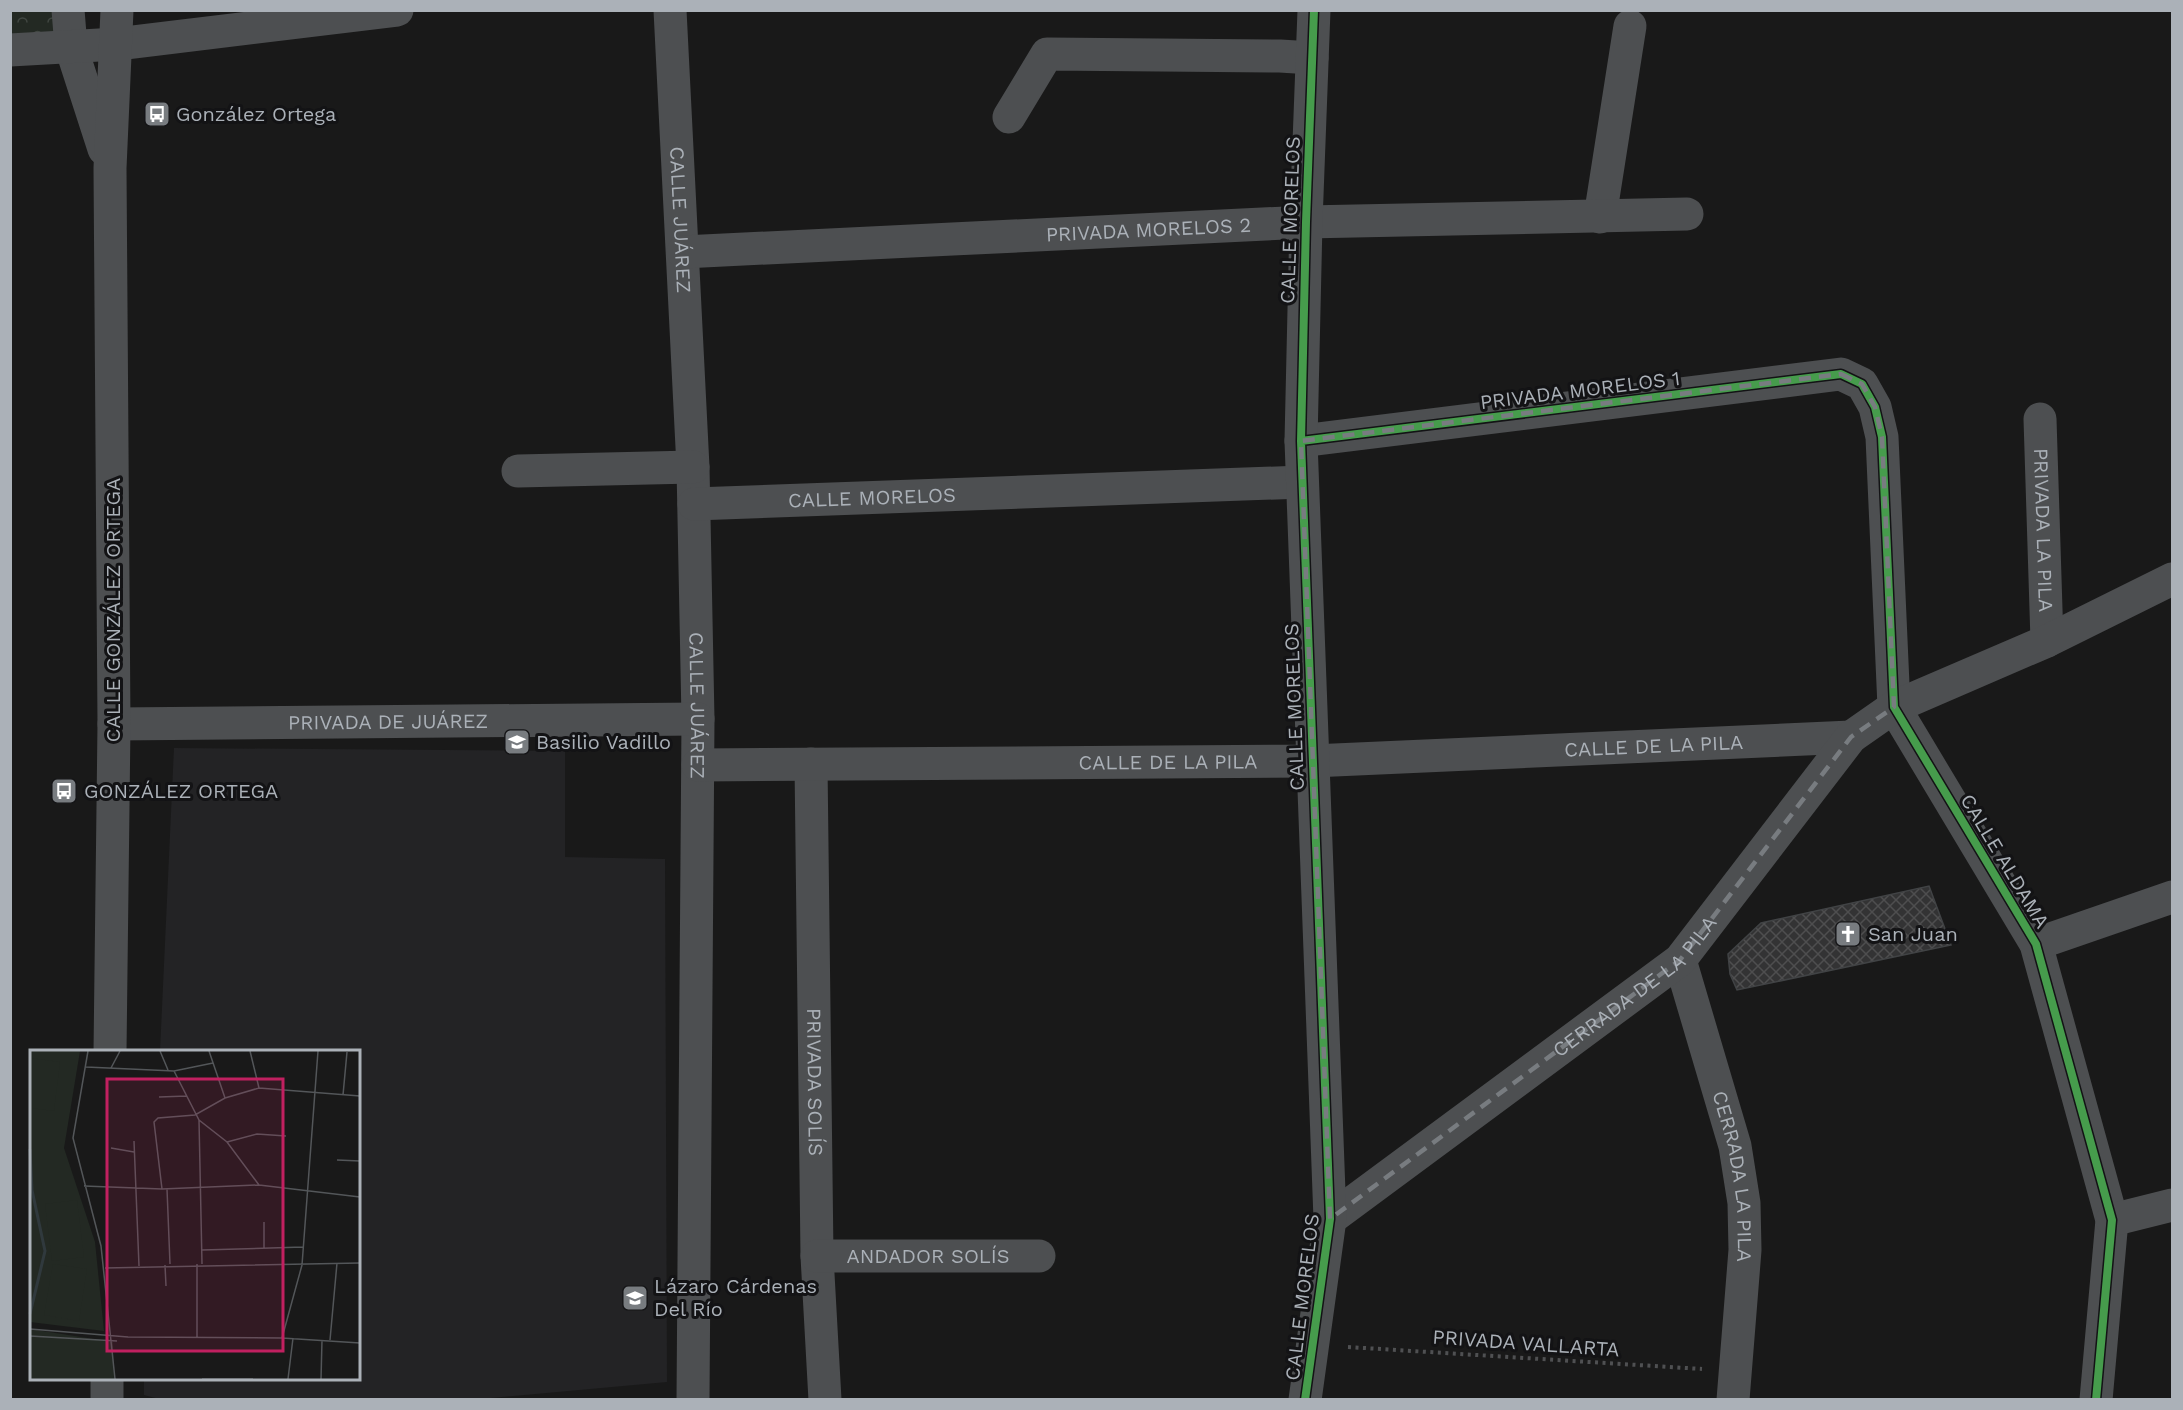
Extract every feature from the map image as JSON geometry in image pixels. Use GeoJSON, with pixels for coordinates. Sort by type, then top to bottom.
{"type":"FeatureCollection","features":[{"type":"Feature","properties":{"kind":"street","name":"CALLE GONZÁLEZ ORTEGA"},"geometry":{"type":"LineString","coordinates":[[68,10],[71,47],[110,168]]}},
{"type":"Feature","properties":{"kind":"street","name":"CALLE GONZÁLEZ ORTEGA"},"geometry":{"type":"LineString","coordinates":[[110,1050],[114,724],[110,168],[117,10]]}},
{"type":"Feature","properties":{"kind":"street"},"geometry":{"type":"LineString","coordinates":[[10,50],[117,44],[397,10]]}},
{"type":"Feature","properties":{"kind":"street","name":"CALLE JUÁREZ"},"geometry":{"type":"LineString","coordinates":[[670,10],[693,467],[698,719],[693,1400]]}},
{"type":"Feature","properties":{"kind":"street","name":"CALLE MORELOS"},"geometry":{"type":"LineString","coordinates":[[1305,1400],[1330,1220],[1301,441],[1314,10]]}},
{"type":"Feature","properties":{"kind":"street"},"geometry":{"type":"LineString","coordinates":[[1600,217],[1630,26]]}},
{"type":"Feature","properties":{"kind":"street"},"geometry":{"type":"LineString","coordinates":[[1009,117],[1047,54],[1312,58]]}},
{"type":"Feature","properties":{"kind":"street","name":"PRIVADA MORELOS 2"},"geometry":{"type":"LineString","coordinates":[[683,252],[1306,222],[1687,214]]}},
{"type":"Feature","properties":{"kind":"street","name":"PRIVADA MORELOS 1"},"geometry":{"type":"LineString","coordinates":[[1301,441],[1841,374],[1862,384]]}},
{"type":"Feature","properties":{"kind":"street","name":"CALLE ALDAMA"},"geometry":{"type":"LineString","coordinates":[[1862,384],[1875,407],[1882,437],[1894,707],[2036,944],[2112,1220],[2096,1400]]}},
{"type":"Feature","properties":{"kind":"street","name":"PRIVADA LA PILA"},"geometry":{"type":"LineString","coordinates":[[2040,419],[2047,641]]}},
{"type":"Feature","properties":{"kind":"street"},"geometry":{"type":"LineString","coordinates":[[518,471],[693,467]]}},
{"type":"Feature","properties":{"kind":"street","name":"CALLE MORELOS"},"geometry":{"type":"LineString","coordinates":[[694,504],[1302,482]]}},
{"type":"Feature","properties":{"kind":"street"},"geometry":{"type":"LineString","coordinates":[[1894,707],[2047,641],[2172,579]]}},
{"type":"Feature","properties":{"kind":"street","name":"CERRADA DE LA PILA"},"geometry":{"type":"LineString","coordinates":[[1330,1220],[1680,960],[1851,737],[1894,707]]}},
{"type":"Feature","properties":{"kind":"street","name":"PRIVADA DE JUÁREZ"},"geometry":{"type":"LineString","coordinates":[[114,724],[698,719]]}},
{"type":"Feature","properties":{"kind":"street","name":"CALLE DE LA PILA"},"geometry":{"type":"LineString","coordinates":[[698,765],[1312,761],[1851,737]]}},
{"type":"Feature","properties":{"kind":"street","name":"PRIVADA SOLÍS"},"geometry":{"type":"LineString","coordinates":[[811,764],[817,1256],[825,1400]]}},
{"type":"Feature","properties":{"kind":"street"},"geometry":{"type":"LineString","coordinates":[[2036,944],[2172,897]]}},
{"type":"Feature","properties":{"kind":"street","name":"CERRADA LA PILA"},"geometry":{"type":"LineString","coordinates":[[1680,960],[1736,1146],[1744,1203],[1745,1250],[1735,1385]]}},
{"type":"Feature","properties":{"kind":"street"},"geometry":{"type":"LineString","coordinates":[[2112,1220],[2172,1205]]}},
{"type":"Feature","properties":{"kind":"street","name":"ANDADOR SOLÍS"},"geometry":{"type":"LineString","coordinates":[[817,1256],[1038,1256]]}},
{"type":"Feature","properties":{"kind":"street"},"geometry":{"type":"LineString","coordinates":[[107,1380],[107,1400]]}},
{"type":"Feature","properties":{"kind":"highlighted area"},"geometry":{"type":"Polygon","coordinates":[[[1841,374],[1862,384],[1875,407],[1882,437],[1894,707],[1851,737],[1680,960],[1330,1219],[1301,441],[1841,374]]]}},
{"type":"Feature","properties":{"kind":"shaded area"},"geometry":{"type":"Polygon","coordinates":[[[174,748],[565,751],[565,857],[665,859],[667,1382],[469,1400],[163,1400],[144,1395],[144,1380],[360,1380],[360,1050],[160,1050],[174,748]]]}},
{"type":"Feature","properties":{"kind":"green space"},"geometry":{"type":"Polygon","coordinates":[[[10,11],[77,11],[71,47],[11,49],[10,11]]]}},
{"type":"Feature","properties":{"kind":"building","name":"San Juan"},"geometry":{"type":"Polygon","coordinates":[[[1929,886],[1951,945],[1737,990],[1730,974],[1728,954],[1761,923],[1929,886]]]}},
{"type":"Feature","properties":{"kind":"cycle path"},"geometry":{"type":"LineString","coordinates":[[1305,1400],[1330,1219],[1301,441],[1314,10]]}},
{"type":"Feature","properties":{"kind":"cycle path"},"geometry":{"type":"LineString","coordinates":[[1301,441],[1841,374],[1862,384],[1875,407],[1882,437],[1894,707],[2036,944],[2112,1220],[2096,1400]]}},
{"type":"Feature","properties":{"kind":"place","name":"González Ortega"},"geometry":{"type":"Point","coordinates":[157,114]}},
{"type":"Feature","properties":{"kind":"place","name":"Basilio Vadillo"},"geometry":{"type":"Point","coordinates":[517,742]}},
{"type":"Feature","properties":{"kind":"place","name":"GONZÁLEZ ORTEGA"},"geometry":{"type":"Point","coordinates":[64,791]}},
{"type":"Feature","properties":{"kind":"place","name":"San Juan"},"geometry":{"type":"Point","coordinates":[1848,934]}},
{"type":"Feature","properties":{"kind":"place","name":"Lázaro Cárdenas Del Río"},"geometry":{"type":"Point","coordinates":[635,1298]}}]}
